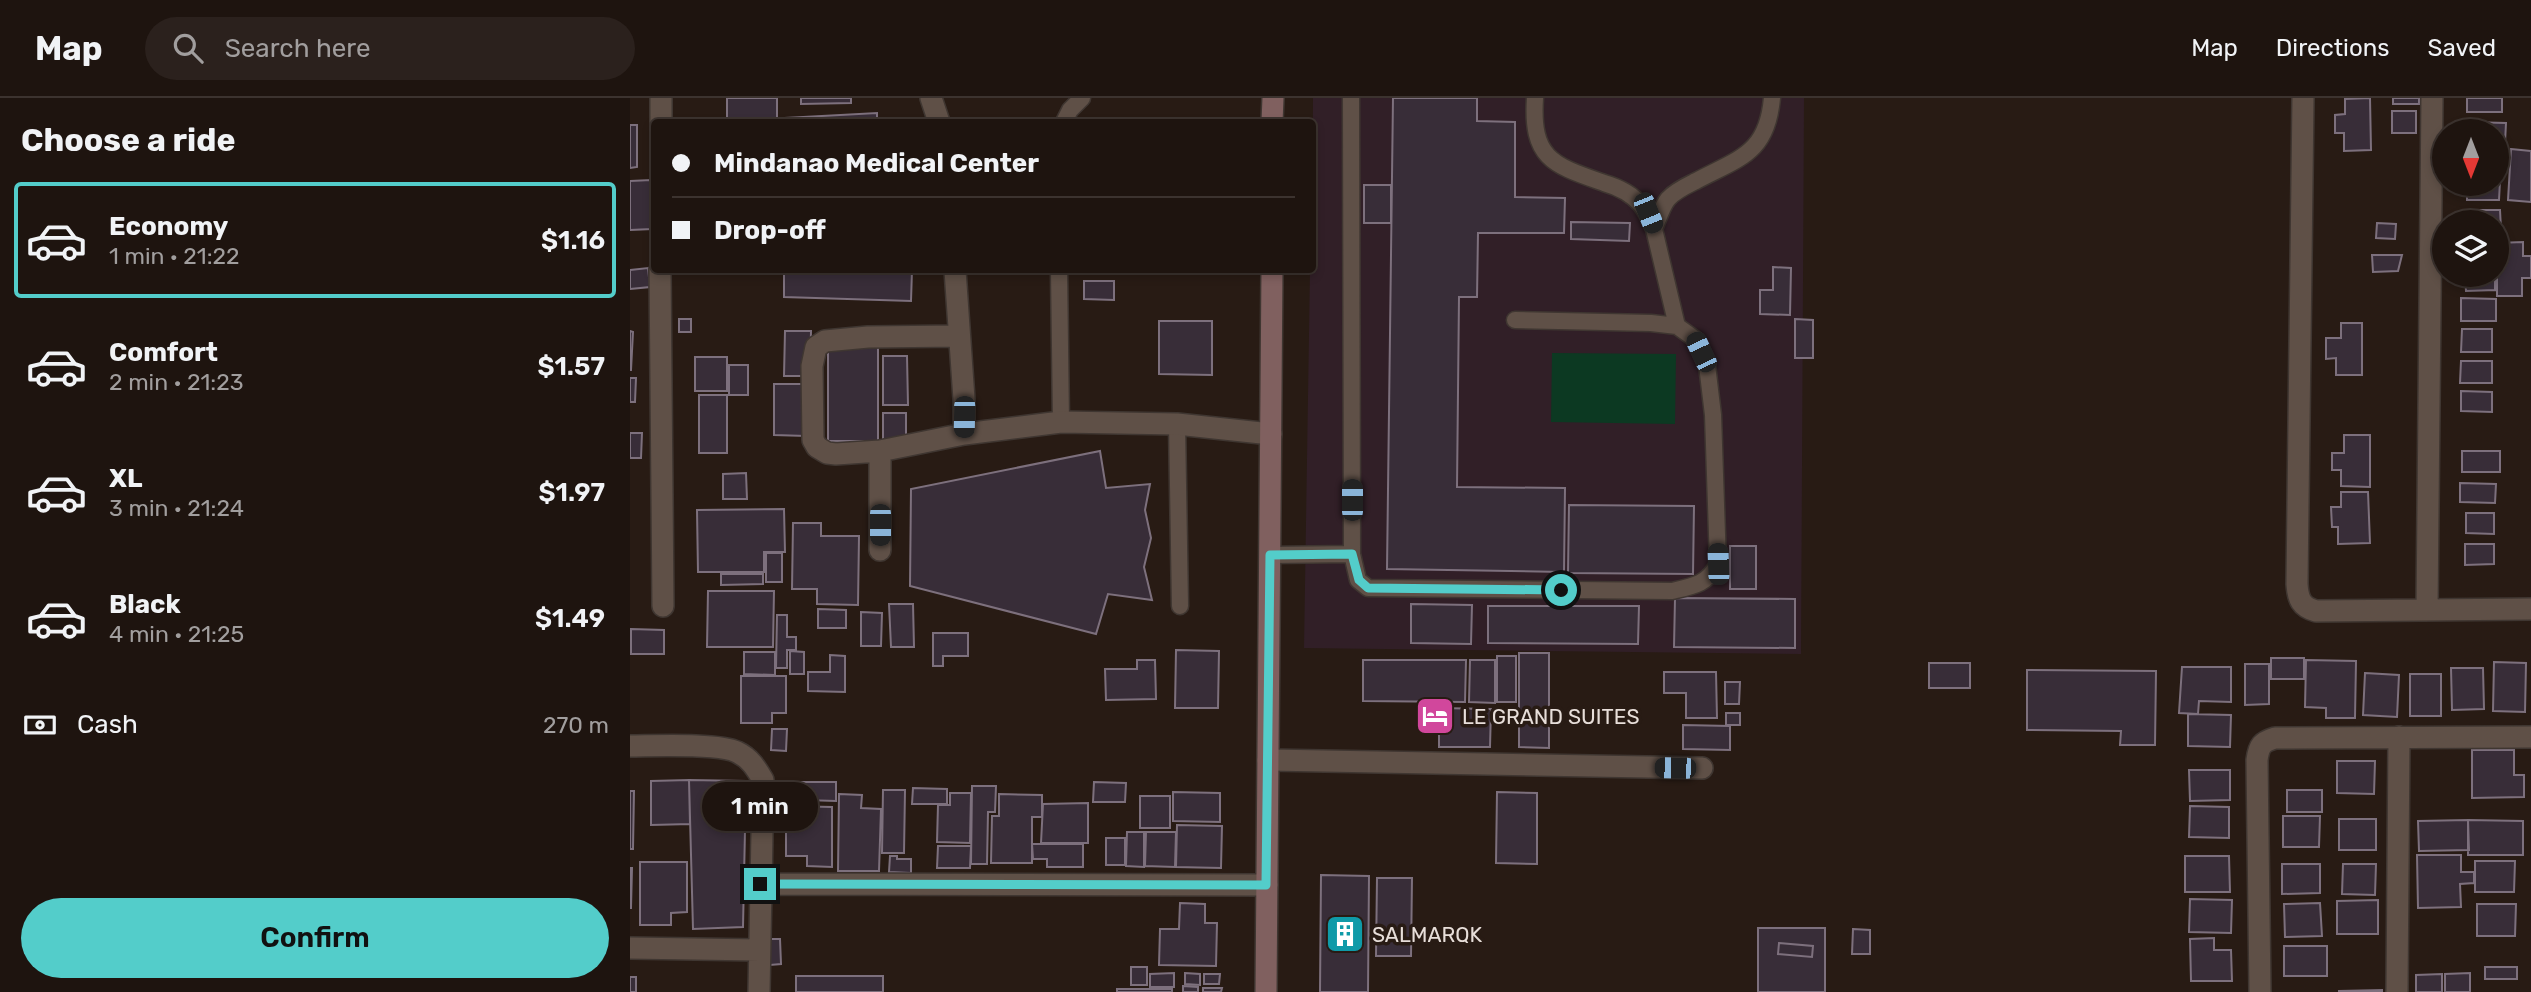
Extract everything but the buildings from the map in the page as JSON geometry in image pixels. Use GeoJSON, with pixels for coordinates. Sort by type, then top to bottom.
{"type":"FeatureCollection","features":[{"type":"Feature","properties":{"kind":"main road"},"geometry":{"type":"LineString","coordinates":[[1272,119],[1273,98]]}},
{"type":"Feature","properties":{"kind":"main road"},"geometry":{"type":"LineString","coordinates":[[1266,992],[1272,273]]}},
{"type":"Feature","properties":{"kind":"street"},"geometry":{"type":"LineString","coordinates":[[661,98],[661,119]]}},
{"type":"Feature","properties":{"kind":"street"},"geometry":{"type":"LineString","coordinates":[[931,98],[938,119]]}},
{"type":"Feature","properties":{"kind":"street"},"geometry":{"type":"LineString","coordinates":[[2303,98],[2298,595],[2307,608],[2316,611],[2531,609]]}},
{"type":"Feature","properties":{"kind":"street"},"geometry":{"type":"LineString","coordinates":[[2427,610],[2432,98]]}},
{"type":"Feature","properties":{"kind":"street"},"geometry":{"type":"LineString","coordinates":[[660,273],[663,606]]}},
{"type":"Feature","properties":{"kind":"street"},"geometry":{"type":"LineString","coordinates":[[955,273],[964,434]]}},
{"type":"Feature","properties":{"kind":"street"},"geometry":{"type":"LineString","coordinates":[[958,336],[835,340],[825,341],[816,347],[813,356],[813,440],[817,447],[827,453],[836,454],[880,451],[964,434],[1061,422],[1177,424],[1271,434]]}},
{"type":"Feature","properties":{"kind":"street"},"geometry":{"type":"LineString","coordinates":[[880,451],[880,550]]}},
{"type":"Feature","properties":{"kind":"street"},"geometry":{"type":"LineString","coordinates":[[2396,992],[2399,737]]}},
{"type":"Feature","properties":{"kind":"street"},"geometry":{"type":"LineString","coordinates":[[2260,992],[2258,748],[2263,742],[2275,738],[2531,737]]}},
{"type":"Feature","properties":{"kind":"street"},"geometry":{"type":"LineString","coordinates":[[630,746],[719,748],[736,751],[752,762],[762,780],[759,992]]}},
{"type":"Feature","properties":{"kind":"street"},"geometry":{"type":"LineString","coordinates":[[1268,760],[1702,768]]}},
{"type":"Feature","properties":{"kind":"street"},"geometry":{"type":"LineString","coordinates":[[760,884],[1266,885]]}},
{"type":"Feature","properties":{"kind":"street"},"geometry":{"type":"LineString","coordinates":[[630,948],[759,950]]}},
{"type":"Feature","properties":{"kind":"lane"},"geometry":{"type":"LineString","coordinates":[[1066,119],[1082,98]]}},
{"type":"Feature","properties":{"kind":"lane"},"geometry":{"type":"LineString","coordinates":[[1351,98],[1352,554],[1359,580],[1368,588],[1672,591],[1699,585],[1711,576],[1718,564],[1713,415],[1707,365],[1695,339],[1677,326],[1651,323],[1515,320]]}},
{"type":"Feature","properties":{"kind":"lane"},"geometry":{"type":"LineString","coordinates":[[1535,98],[1535,132],[1551,160],[1568,170],[1619,188],[1640,202],[1654,229],[1677,326]]}},
{"type":"Feature","properties":{"kind":"lane"},"geometry":{"type":"LineString","coordinates":[[1654,229],[1667,200],[1673,194],[1748,155],[1765,132],[1772,98]]}},
{"type":"Feature","properties":{"kind":"lane"},"geometry":{"type":"LineString","coordinates":[[1059,273],[1061,422]]}},
{"type":"Feature","properties":{"kind":"lane"},"geometry":{"type":"LineString","coordinates":[[1177,424],[1180,606]]}},
{"type":"Feature","properties":{"kind":"lane"},"geometry":{"type":"LineString","coordinates":[[1270,555],[1352,554]]}},
{"type":"Feature","properties":{"kind":"shaded area"},"geometry":{"type":"Polygon","coordinates":[[[1313,98],[1804,98],[1801,654],[1304,648],[1310,273],[1316,273],[1316,119],[1313,119],[1313,98]]]}},
{"type":"Feature","properties":{"kind":"green space"},"geometry":{"type":"Polygon","coordinates":[[[1552,353],[1676,354],[1675,424],[1551,422],[1552,353]]]}},
{"type":"Feature","properties":{"kind":"place","name":"LE GRAND SUITES"},"geometry":{"type":"Point","coordinates":[1435,716]}},
{"type":"Feature","properties":{"kind":"place","name":"SALMARQK"},"geometry":{"type":"Point","coordinates":[1345,934]}},
{"type":"Feature","properties":{"kind":"route"},"geometry":{"type":"LineString","coordinates":[[760,884],[1266,885],[1270,555],[1352,554],[1359,580],[1368,588],[1561,590]]}}]}
